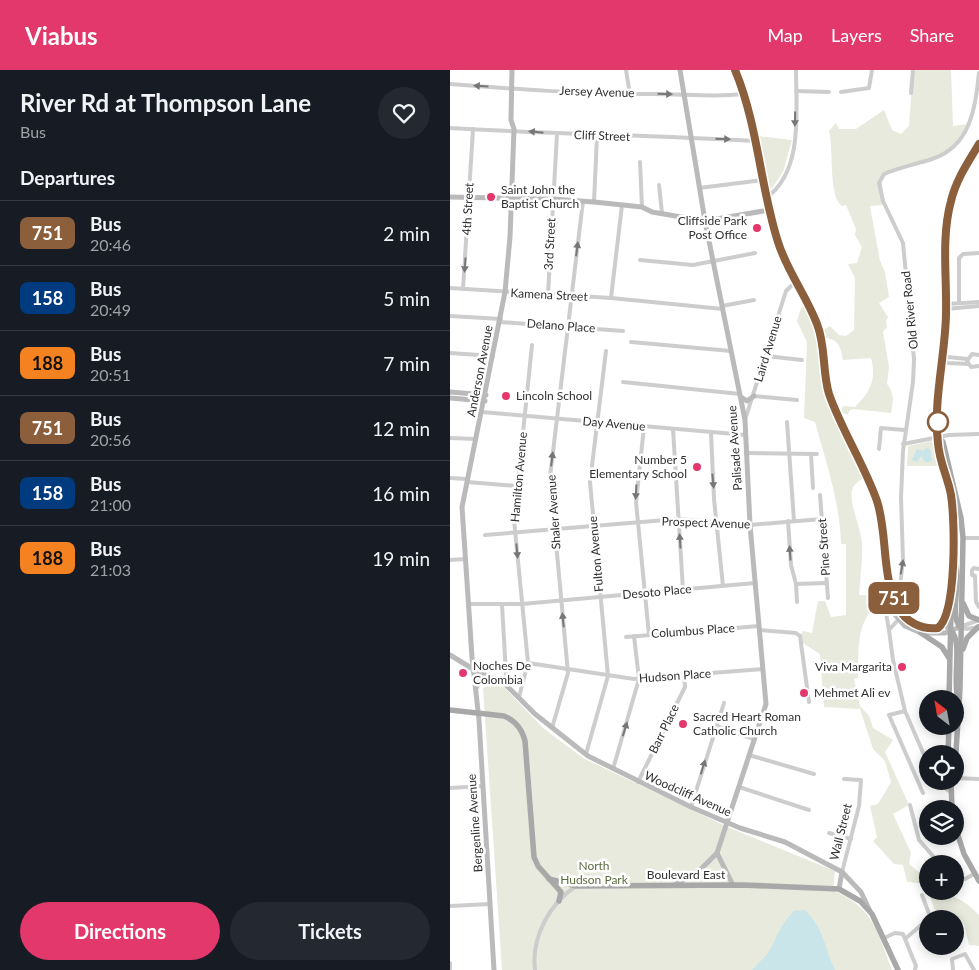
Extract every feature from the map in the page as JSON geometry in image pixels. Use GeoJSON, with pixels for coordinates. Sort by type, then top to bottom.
{"type":"FeatureCollection","features":[{"type":"Feature","properties":{"kind":"main road","name":"Anderson Avenue"},"geometry":{"type":"LineString","coordinates":[[474,672],[462,507],[501,320],[505,292],[514,129],[511,120],[512,70]]}},
{"type":"Feature","properties":{"kind":"main road","name":"Palisade Avenue"},"geometry":{"type":"LineString","coordinates":[[680,70],[705,221],[745,420],[750,525],[766,704],[717,853]]}},
{"type":"Feature","properties":{"kind":"main road"},"geometry":{"type":"LineString","coordinates":[[735,70],[745,94],[766,198],[778,242],[819,330],[825,378],[835,410],[879,508],[886,540],[890,592],[888,600],[898,620],[911,630],[935,634],[945,633],[960,627]]}},
{"type":"Feature","properties":{"kind":"main road"},"geometry":{"type":"LineString","coordinates":[[949,690],[953,559],[951,502],[937,442],[937,415],[946,307],[945,249],[948,213],[955,186],[979,144]]}},
{"type":"Feature","properties":{"kind":"main road"},"geometry":{"type":"LineString","coordinates":[[450,197],[553,199],[594,202],[642,207],[662,214],[705,221],[769,210]]}},
{"type":"Feature","properties":{"kind":"main road"},"geometry":{"type":"LineString","coordinates":[[450,392],[456,396]]}},
{"type":"Feature","properties":{"kind":"main road"},"geometry":{"type":"LineString","coordinates":[[740,395],[746,401],[754,396]]}},
{"type":"Feature","properties":{"kind":"main road"},"geometry":{"type":"LineString","coordinates":[[450,398],[456,396],[485,398]]}},
{"type":"Feature","properties":{"kind":"main road"},"geometry":{"type":"LineString","coordinates":[[938,437],[943,442],[955,489],[963,538],[959,690]]}},
{"type":"Feature","properties":{"kind":"main road"},"geometry":{"type":"LineString","coordinates":[[953,559],[957,571],[956,620],[960,627]]}},
{"type":"Feature","properties":{"kind":"main road"},"geometry":{"type":"LineString","coordinates":[[890,592],[904,616],[915,624],[929,628],[946,626],[956,638],[954,680],[956,690]]}},
{"type":"Feature","properties":{"kind":"main road"},"geometry":{"type":"LineString","coordinates":[[962,598],[969,616],[979,620]]}},
{"type":"Feature","properties":{"kind":"main road"},"geometry":{"type":"LineString","coordinates":[[938,628],[947,617],[951,599]]}},
{"type":"Feature","properties":{"kind":"main road"},"geometry":{"type":"LineString","coordinates":[[961,660],[966,638],[978,627]]}},
{"type":"Feature","properties":{"kind":"main road"},"geometry":{"type":"LineString","coordinates":[[921,633],[942,647],[950,660]]}},
{"type":"Feature","properties":{"kind":"main road","name":"Woodcliff Avenue"},"geometry":{"type":"LineString","coordinates":[[450,655],[474,672],[489,675],[504,682],[552,728],[586,754],[613,769],[728,823],[785,842],[842,872],[861,892],[872,914]]}},
{"type":"Feature","properties":{"kind":"main road","name":"Bergenline Avenue"},"geometry":{"type":"LineString","coordinates":[[474,672],[494,970]]}},
{"type":"Feature","properties":{"kind":"main road"},"geometry":{"type":"LineString","coordinates":[[475,689],[481,679],[489,675]]}},
{"type":"Feature","properties":{"kind":"main road"},"geometry":{"type":"LineString","coordinates":[[450,710],[478,712],[510,719],[523,734],[528,769],[534,857],[538,866],[561,892],[560,901]]}},
{"type":"Feature","properties":{"kind":"main road"},"geometry":{"type":"LineString","coordinates":[[951,792],[951,800]]}},
{"type":"Feature","properties":{"kind":"main road"},"geometry":{"type":"LineString","coordinates":[[961,845],[979,881]]}},
{"type":"Feature","properties":{"kind":"main road"},"geometry":{"type":"LineString","coordinates":[[674,885],[698,871],[717,853],[733,885]]}},
{"type":"Feature","properties":{"kind":"main road","name":"Wall Street"},"geometry":{"type":"LineString","coordinates":[[839,889],[842,872]]}},
{"type":"Feature","properties":{"kind":"main road","name":"Boulevard East"},"geometry":{"type":"LineString","coordinates":[[549,879],[576,886],[733,885],[839,889],[860,900],[872,914],[898,970]]}},
{"type":"Feature","properties":{"kind":"street"},"geometry":{"type":"LineString","coordinates":[[626,70],[630,95]]}},
{"type":"Feature","properties":{"kind":"street"},"geometry":{"type":"LineString","coordinates":[[766,198],[784,176],[795,139],[796,70]]}},
{"type":"Feature","properties":{"kind":"street"},"geometry":{"type":"LineString","coordinates":[[841,92],[869,88],[872,70]]}},
{"type":"Feature","properties":{"kind":"street"},"geometry":{"type":"LineString","coordinates":[[911,93],[913,70]]}},
{"type":"Feature","properties":{"kind":"street","name":"Old River Road"},"geometry":{"type":"LineString","coordinates":[[898,608],[903,559],[901,498],[903,444],[913,382],[913,338],[902,243],[883,201],[879,190],[879,183],[884,174],[935,158],[954,146],[970,124],[977,97],[979,73]]}},
{"type":"Feature","properties":{"kind":"street","name":"Jersey Avenue"},"geometry":{"type":"LineString","coordinates":[[450,84],[630,95],[724,96],[745,94]]}},
{"type":"Feature","properties":{"kind":"street"},"geometry":{"type":"LineString","coordinates":[[796,91],[829,92]]}},
{"type":"Feature","properties":{"kind":"street","name":"Cliff Street"},"geometry":{"type":"LineString","coordinates":[[450,128],[514,129],[597,136],[755,141]]}},
{"type":"Feature","properties":{"kind":"street","name":"4th Street"},"geometry":{"type":"LineString","coordinates":[[463,289],[473,129]]}},
{"type":"Feature","properties":{"kind":"street","name":"3rd Street"},"geometry":{"type":"LineString","coordinates":[[548,295],[556,134]]}},
{"type":"Feature","properties":{"kind":"street"},"geometry":{"type":"LineString","coordinates":[[594,202],[597,136]]}},
{"type":"Feature","properties":{"kind":"street"},"geometry":{"type":"LineString","coordinates":[[640,162],[642,207]]}},
{"type":"Feature","properties":{"kind":"street"},"geometry":{"type":"LineString","coordinates":[[699,188],[762,180]]}},
{"type":"Feature","properties":{"kind":"street"},"geometry":{"type":"LineString","coordinates":[[659,185],[662,214]]}},
{"type":"Feature","properties":{"kind":"street","name":"Shaler Avenue"},"geometry":{"type":"LineString","coordinates":[[552,728],[568,669],[550,477],[583,201]]}},
{"type":"Feature","properties":{"kind":"street"},"geometry":{"type":"LineString","coordinates":[[611,298],[622,205]]}},
{"type":"Feature","properties":{"kind":"street"},"geometry":{"type":"LineString","coordinates":[[640,260],[693,266],[755,253]]}},
{"type":"Feature","properties":{"kind":"street"},"geometry":{"type":"LineString","coordinates":[[958,303],[959,258],[963,254],[979,253]]}},
{"type":"Feature","properties":{"kind":"street","name":"Laird Avenue"},"geometry":{"type":"LineString","coordinates":[[745,420],[786,291],[795,282]]}},
{"type":"Feature","properties":{"kind":"street","name":"Kamena Street"},"geometry":{"type":"LineString","coordinates":[[450,288],[723,307],[754,300]]}},
{"type":"Feature","properties":{"kind":"street"},"geometry":{"type":"LineString","coordinates":[[946,307],[958,303],[979,302]]}},
{"type":"Feature","properties":{"kind":"street"},"geometry":{"type":"LineString","coordinates":[[946,307],[979,306]]}},
{"type":"Feature","properties":{"kind":"street","name":"Delano Place"},"geometry":{"type":"LineString","coordinates":[[450,316],[623,331]]}},
{"type":"Feature","properties":{"kind":"street"},"geometry":{"type":"LineString","coordinates":[[631,342],[731,351]]}},
{"type":"Feature","properties":{"kind":"street","name":"Hamilton Avenue"},"geometry":{"type":"LineString","coordinates":[[519,697],[528,663],[514,520],[532,346]]}},
{"type":"Feature","properties":{"kind":"street","name":"Fulton Avenue"},"geometry":{"type":"LineString","coordinates":[[586,754],[608,676],[590,482],[606,351]]}},
{"type":"Feature","properties":{"kind":"street"},"geometry":{"type":"LineString","coordinates":[[450,353],[492,356]]}},
{"type":"Feature","properties":{"kind":"street"},"geometry":{"type":"LineString","coordinates":[[967,359],[972,354],[979,356]]}},
{"type":"Feature","properties":{"kind":"street"},"geometry":{"type":"LineString","coordinates":[[766,356],[802,360]]}},
{"type":"Feature","properties":{"kind":"street"},"geometry":{"type":"LineString","coordinates":[[943,359],[948,357],[967,359]]}},
{"type":"Feature","properties":{"kind":"street"},"geometry":{"type":"LineString","coordinates":[[943,359],[948,363],[968,364],[973,368],[979,366]]}},
{"type":"Feature","properties":{"kind":"street"},"geometry":{"type":"LineString","coordinates":[[967,359],[968,364]]}},
{"type":"Feature","properties":{"kind":"street"},"geometry":{"type":"LineString","coordinates":[[623,382],[740,395]]}},
{"type":"Feature","properties":{"kind":"street"},"geometry":{"type":"LineString","coordinates":[[754,396],[798,400]]}},
{"type":"Feature","properties":{"kind":"street","name":"Day Avenue"},"geometry":{"type":"LineString","coordinates":[[482,412],[746,436]]}},
{"type":"Feature","properties":{"kind":"street"},"geometry":{"type":"LineString","coordinates":[[788,422],[794,521]]}},
{"type":"Feature","properties":{"kind":"street"},"geometry":{"type":"LineString","coordinates":[[644,427],[636,492],[648,635]]}},
{"type":"Feature","properties":{"kind":"street"},"geometry":{"type":"LineString","coordinates":[[879,449],[881,428],[904,430]]}},
{"type":"Feature","properties":{"kind":"street"},"geometry":{"type":"LineString","coordinates":[[673,429],[683,590]]}},
{"type":"Feature","properties":{"kind":"street"},"geometry":{"type":"LineString","coordinates":[[711,433],[714,499],[723,586]]}},
{"type":"Feature","properties":{"kind":"street"},"geometry":{"type":"LineString","coordinates":[[903,444],[938,437],[979,434]]}},
{"type":"Feature","properties":{"kind":"street"},"geometry":{"type":"LineString","coordinates":[[450,438],[476,439]]}},
{"type":"Feature","properties":{"kind":"street"},"geometry":{"type":"LineString","coordinates":[[746,453],[789,456],[817,454]]}},
{"type":"Feature","properties":{"kind":"street"},"geometry":{"type":"LineString","coordinates":[[811,455],[813,488]]}},
{"type":"Feature","properties":{"kind":"street"},"geometry":{"type":"LineString","coordinates":[[450,478],[517,486]]}},
{"type":"Feature","properties":{"kind":"street","name":"Pine Street"},"geometry":{"type":"LineString","coordinates":[[820,495],[828,598]]}},
{"type":"Feature","properties":{"kind":"street","name":"Prospect Avenue"},"geometry":{"type":"LineString","coordinates":[[485,535],[678,519],[718,524],[750,525],[822,519]]}},
{"type":"Feature","properties":{"kind":"street"},"geometry":{"type":"LineString","coordinates":[[788,521],[791,565],[796,584],[797,602]]}},
{"type":"Feature","properties":{"kind":"street"},"geometry":{"type":"LineString","coordinates":[[963,538],[979,538]]}},
{"type":"Feature","properties":{"kind":"street"},"geometry":{"type":"LineString","coordinates":[[450,560],[465,559]]}},
{"type":"Feature","properties":{"kind":"street"},"geometry":{"type":"LineString","coordinates":[[979,569],[976,568],[971,573],[977,575],[976,602],[979,607]]}},
{"type":"Feature","properties":{"kind":"street","name":"Desoto Place"},"geometry":{"type":"LineString","coordinates":[[468,604],[522,604],[755,583]]}},
{"type":"Feature","properties":{"kind":"street"},"geometry":{"type":"LineString","coordinates":[[796,584],[827,583]]}},
{"type":"Feature","properties":{"kind":"street"},"geometry":{"type":"LineString","coordinates":[[502,604],[506,674],[504,682]]}},
{"type":"Feature","properties":{"kind":"street"},"geometry":{"type":"LineString","coordinates":[[886,613],[893,660],[905,711],[920,745]]}},
{"type":"Feature","properties":{"kind":"street"},"geometry":{"type":"LineString","coordinates":[[889,630],[898,620]]}},
{"type":"Feature","properties":{"kind":"street"},"geometry":{"type":"LineString","coordinates":[[960,627],[979,620]]}},
{"type":"Feature","properties":{"kind":"street"},"geometry":{"type":"LineString","coordinates":[[960,627],[967,629],[978,627]]}},
{"type":"Feature","properties":{"kind":"street","name":"Columbus Place"},"geometry":{"type":"LineString","coordinates":[[626,637],[759,628],[794,633],[801,638],[809,702]]}},
{"type":"Feature","properties":{"kind":"street"},"geometry":{"type":"LineString","coordinates":[[613,769],[639,679],[634,636]]}},
{"type":"Feature","properties":{"kind":"street","name":"Hudson Place"},"geometry":{"type":"LineString","coordinates":[[528,663],[639,679],[763,669]]}},
{"type":"Feature","properties":{"kind":"street","name":"Barr Place"},"geometry":{"type":"LineString","coordinates":[[638,782],[685,687],[684,676]]}},
{"type":"Feature","properties":{"kind":"street"},"geometry":{"type":"LineString","coordinates":[[691,807],[724,702]]}},
{"type":"Feature","properties":{"kind":"street"},"geometry":{"type":"LineString","coordinates":[[905,711],[889,715],[922,793]]}},
{"type":"Feature","properties":{"kind":"street"},"geometry":{"type":"LineString","coordinates":[[716,726],[754,739]]}},
{"type":"Feature","properties":{"kind":"street"},"geometry":{"type":"LineString","coordinates":[[749,755],[814,774]]}},
{"type":"Feature","properties":{"kind":"street"},"geometry":{"type":"LineString","coordinates":[[964,778],[979,779]]}},
{"type":"Feature","properties":{"kind":"street","name":"Wall Street"},"geometry":{"type":"LineString","coordinates":[[842,872],[859,806],[861,780],[844,779]]}},
{"type":"Feature","properties":{"kind":"street"},"geometry":{"type":"LineString","coordinates":[[450,788],[483,786]]}},
{"type":"Feature","properties":{"kind":"street"},"geometry":{"type":"LineString","coordinates":[[739,787],[808,810]]}},
{"type":"Feature","properties":{"kind":"street"},"geometry":{"type":"LineString","coordinates":[[946,790],[951,792]]}},
{"type":"Feature","properties":{"kind":"street"},"geometry":{"type":"LineString","coordinates":[[910,805],[919,840],[932,855]]}},
{"type":"Feature","properties":{"kind":"street"},"geometry":{"type":"LineString","coordinates":[[829,833],[852,839]]}},
{"type":"Feature","properties":{"kind":"street"},"geometry":{"type":"LineString","coordinates":[[964,879],[974,874]]}},
{"type":"Feature","properties":{"kind":"street"},"geometry":{"type":"LineString","coordinates":[[535,970],[534,952],[540,932],[560,901],[576,886]]}},
{"type":"Feature","properties":{"kind":"street"},"geometry":{"type":"LineString","coordinates":[[450,906],[490,904]]}},
{"type":"Feature","properties":{"kind":"street"},"geometry":{"type":"LineString","coordinates":[[905,939],[919,927]]}},
{"type":"Feature","properties":{"kind":"street"},"geometry":{"type":"LineString","coordinates":[[884,938],[896,933],[903,934],[916,966],[915,970]]}},
{"type":"Feature","properties":{"kind":"street"},"geometry":{"type":"LineString","coordinates":[[953,970],[952,959],[965,954],[974,970]]}},
{"type":"Feature","properties":{"kind":"street"},"geometry":{"type":"LineString","coordinates":[[450,963],[450,970]]}},
{"type":"Feature","properties":{"kind":"green space"},"geometry":{"type":"Polygon","coordinates":[[[913,70],[951,70],[953,126],[969,124],[950,150],[931,159],[881,176],[885,205],[870,206],[889,297],[879,303],[888,317],[886,320],[887,327],[883,332],[889,367],[887,384],[893,398],[891,413],[853,409],[849,411],[848,415],[841,412],[843,406],[855,407],[865,396],[873,379],[871,358],[843,360],[837,343],[831,339],[821,337],[826,383],[865,476],[854,485],[852,490],[862,544],[859,595],[889,595],[878,603],[865,621],[859,641],[858,678],[854,679],[860,706],[869,716],[873,728],[893,740],[885,752],[909,805],[893,814],[911,853],[909,864],[919,872],[919,883],[907,882],[903,865],[894,864],[873,841],[877,837],[870,806],[878,804],[891,782],[885,761],[873,749],[860,709],[824,707],[820,654],[801,642],[800,636],[803,631],[812,633],[818,601],[825,601],[831,617],[846,615],[846,544],[841,544],[835,497],[815,422],[804,418],[807,342],[797,321],[801,308],[807,304],[820,332],[830,326],[839,335],[846,336],[854,330],[855,278],[848,264],[857,263],[862,247],[855,235],[856,229],[846,205],[842,206],[835,193],[829,131],[836,123],[839,129],[856,129],[884,110],[892,130],[901,134],[909,126],[913,70]]]}},
{"type":"Feature","properties":{"kind":"green space"},"geometry":{"type":"Polygon","coordinates":[[[758,136],[792,140],[783,172],[772,188],[769,186],[758,136]]]}},
{"type":"Feature","properties":{"kind":"green space"},"geometry":{"type":"Polygon","coordinates":[[[931,441],[936,445],[941,466],[907,466],[908,446],[931,441]]]}},
{"type":"Feature","properties":{"kind":"green space","name":"North Hudson Park"},"geometry":{"type":"Polygon","coordinates":[[[490,685],[504,687],[543,728],[583,758],[732,829],[835,871],[833,890],[847,897],[866,913],[877,932],[892,970],[502,970],[483,688],[490,685]]]}},
{"type":"Feature","properties":{"kind":"green space"},"geometry":{"type":"Polygon","coordinates":[[[931,900],[960,900],[968,905],[979,915],[979,946],[969,945],[964,924],[964,910],[935,910],[931,900]]]}},
{"type":"Feature","properties":{"kind":"water"},"geometry":{"type":"Polygon","coordinates":[[[926,448],[930,449],[932,460],[930,462],[925,462],[921,456],[917,462],[912,460],[917,449],[923,451],[926,448]]]}},
{"type":"Feature","properties":{"kind":"water"},"geometry":{"type":"Polygon","coordinates":[[[805,910],[817,925],[835,970],[752,970],[765,957],[790,915],[794,911],[805,910]]]}},
{"type":"Feature","properties":{"kind":"bus line","name":"751"},"geometry":{"type":"LineString","coordinates":[[735,70],[745,94],[769,210],[778,242],[795,282],[817,323],[821,337],[824,372],[829,394],[843,430],[873,491],[879,508],[886,540],[890,592],[897,607],[907,620],[929,628],[938,628],[945,622],[947,617],[951,599],[951,568],[953,559],[953,523],[950,494],[937,442],[937,415],[946,316],[945,249],[948,213],[955,186],[979,144]]}},
{"type":"Feature","properties":{"kind":"place","name":"Saint John the Baptist Church"},"geometry":{"type":"Point","coordinates":[491,197]}},
{"type":"Feature","properties":{"kind":"place","name":"Cliffside Park Post Office"},"geometry":{"type":"Point","coordinates":[757,228]}},
{"type":"Feature","properties":{"kind":"place","name":"Lincoln School"},"geometry":{"type":"Point","coordinates":[506,396]}},
{"type":"Feature","properties":{"kind":"place","name":"Number 5 Elementary School"},"geometry":{"type":"Point","coordinates":[697,467]}},
{"type":"Feature","properties":{"kind":"place","name":"Viva Margarita"},"geometry":{"type":"Point","coordinates":[902,667]}},
{"type":"Feature","properties":{"kind":"place","name":"Noches De Colombia"},"geometry":{"type":"Point","coordinates":[463,673]}},
{"type":"Feature","properties":{"kind":"place","name":"Mehmet Ali ev"},"geometry":{"type":"Point","coordinates":[804,693]}},
{"type":"Feature","properties":{"kind":"place","name":"Sacred Heart Roman Catholic Church"},"geometry":{"type":"Point","coordinates":[683,724]}}]}
